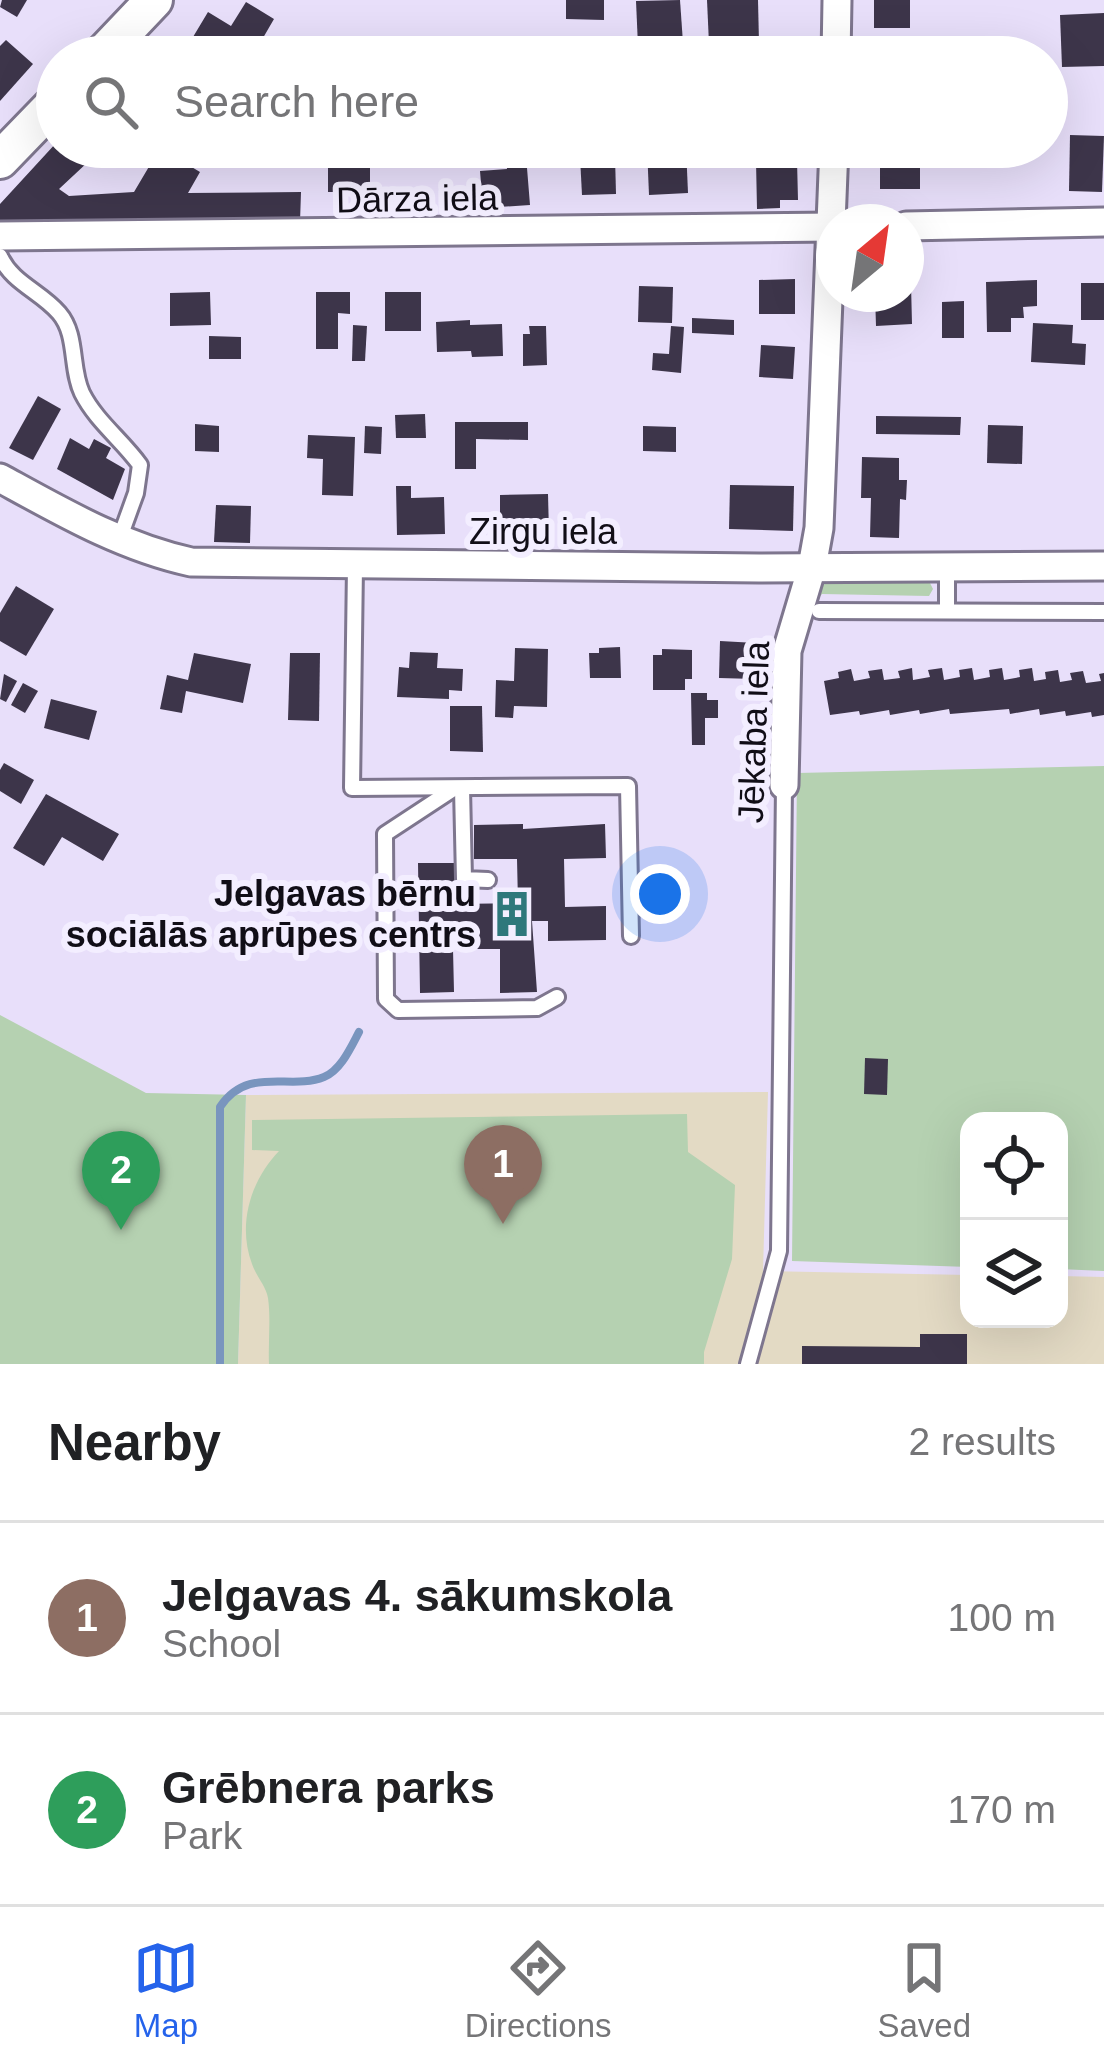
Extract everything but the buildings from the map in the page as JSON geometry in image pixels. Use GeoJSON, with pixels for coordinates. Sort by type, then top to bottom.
{"type":"FeatureCollection","features":[{"type":"Feature","properties":{"kind":"main road"},"geometry":{"type":"LineString","coordinates":[[120,36],[154,0]]}},
{"type":"Feature","properties":{"kind":"main road"},"geometry":{"type":"LineString","coordinates":[[0,160],[36,123]]}},
{"type":"Feature","properties":{"kind":"street"},"geometry":{"type":"LineString","coordinates":[[836,0],[836,36]]}},
{"type":"Feature","properties":{"kind":"street","name":"Jēkaba iela"},"geometry":{"type":"LineString","coordinates":[[833,204],[834,168]]}},
{"type":"Feature","properties":{"kind":"street"},"geometry":{"type":"LineString","coordinates":[[924,226],[1104,222]]}},
{"type":"Feature","properties":{"kind":"street","name":"Dārza iela"},"geometry":{"type":"LineString","coordinates":[[0,236],[816,227]]}},
{"type":"Feature","properties":{"kind":"street","name":"Jēkaba iela"},"geometry":{"type":"LineString","coordinates":[[784,785],[787,651],[812,567],[820,514],[829,312]]}},
{"type":"Feature","properties":{"kind":"street","name":"Zirgu iela"},"geometry":{"type":"LineString","coordinates":[[0,478],[118,540],[191,562],[1104,566]]}},
{"type":"Feature","properties":{"kind":"lane"},"geometry":{"type":"LineString","coordinates":[[0,256],[7,272],[62,315],[79,387],[93,412],[140,465],[136,494],[118,540]]}},
{"type":"Feature","properties":{"kind":"lane"},"geometry":{"type":"LineString","coordinates":[[355,566],[352,788],[628,786],[632,936]]}},
{"type":"Feature","properties":{"kind":"lane"},"geometry":{"type":"LineString","coordinates":[[947,567],[947,611]]}},
{"type":"Feature","properties":{"kind":"lane"},"geometry":{"type":"LineString","coordinates":[[819,611],[1104,612]]}},
{"type":"Feature","properties":{"kind":"lane","name":"Jēkaba iela"},"geometry":{"type":"LineString","coordinates":[[748,1364],[778,1251],[784,785]]}},
{"type":"Feature","properties":{"kind":"lane"},"geometry":{"type":"LineString","coordinates":[[459,788],[464,879],[488,880]]}},
{"type":"Feature","properties":{"kind":"lane"},"geometry":{"type":"LineString","coordinates":[[459,788],[385,834],[386,999],[398,1010],[537,1008],[557,997]]}},
{"type":"Feature","properties":{"kind":"shaded area"},"geometry":{"type":"Polygon","coordinates":[[[768,1092],[763,1271],[960,1275],[960,1328],[1068,1328],[1068,1276],[1104,1277],[1104,1364],[238,1364],[246,1095],[768,1092]]]}},
{"type":"Feature","properties":{"kind":"green space"},"geometry":{"type":"Polygon","coordinates":[[[865,577],[928,579],[933,589],[929,596],[822,594],[809,610],[809,626],[800,627],[821,587],[865,577]]]}},
{"type":"Feature","properties":{"kind":"green space"},"geometry":{"type":"Polygon","coordinates":[[[1104,766],[1104,1271],[1068,1269],[1068,1112],[960,1112],[960,1267],[792,1261],[797,773],[1104,766]]]}},
{"type":"Feature","properties":{"kind":"green space"},"geometry":{"type":"Polygon","coordinates":[[[0,1015],[146,1093],[246,1095],[238,1364],[0,1364],[0,1015]]]}},
{"type":"Feature","properties":{"kind":"green space"},"geometry":{"type":"Polygon","coordinates":[[[687,1114],[688,1152],[735,1185],[732,1259],[704,1364],[269,1364],[268,1298],[246,1234],[254,1189],[279,1151],[252,1150],[252,1120],[687,1114]]]}},
{"type":"Feature","properties":{"kind":"waterway"},"geometry":{"type":"LineString","coordinates":[[220,1364],[220,1107],[231,1094],[256,1083],[311,1081],[330,1074],[359,1032]]}},
{"type":"Feature","properties":{"kind":"place","name":"Jelgavas bērnu sociālās aprūpes centrs"},"geometry":{"type":"Point","coordinates":[512,914]}},
{"type":"Feature","properties":{"kind":"place","name":"Jelgavas 4. sākumskola"},"geometry":{"type":"Point","coordinates":[503,1224]}},
{"type":"Feature","properties":{"kind":"place","name":"Grēbnera parks"},"geometry":{"type":"Point","coordinates":[121,1230]}}]}
